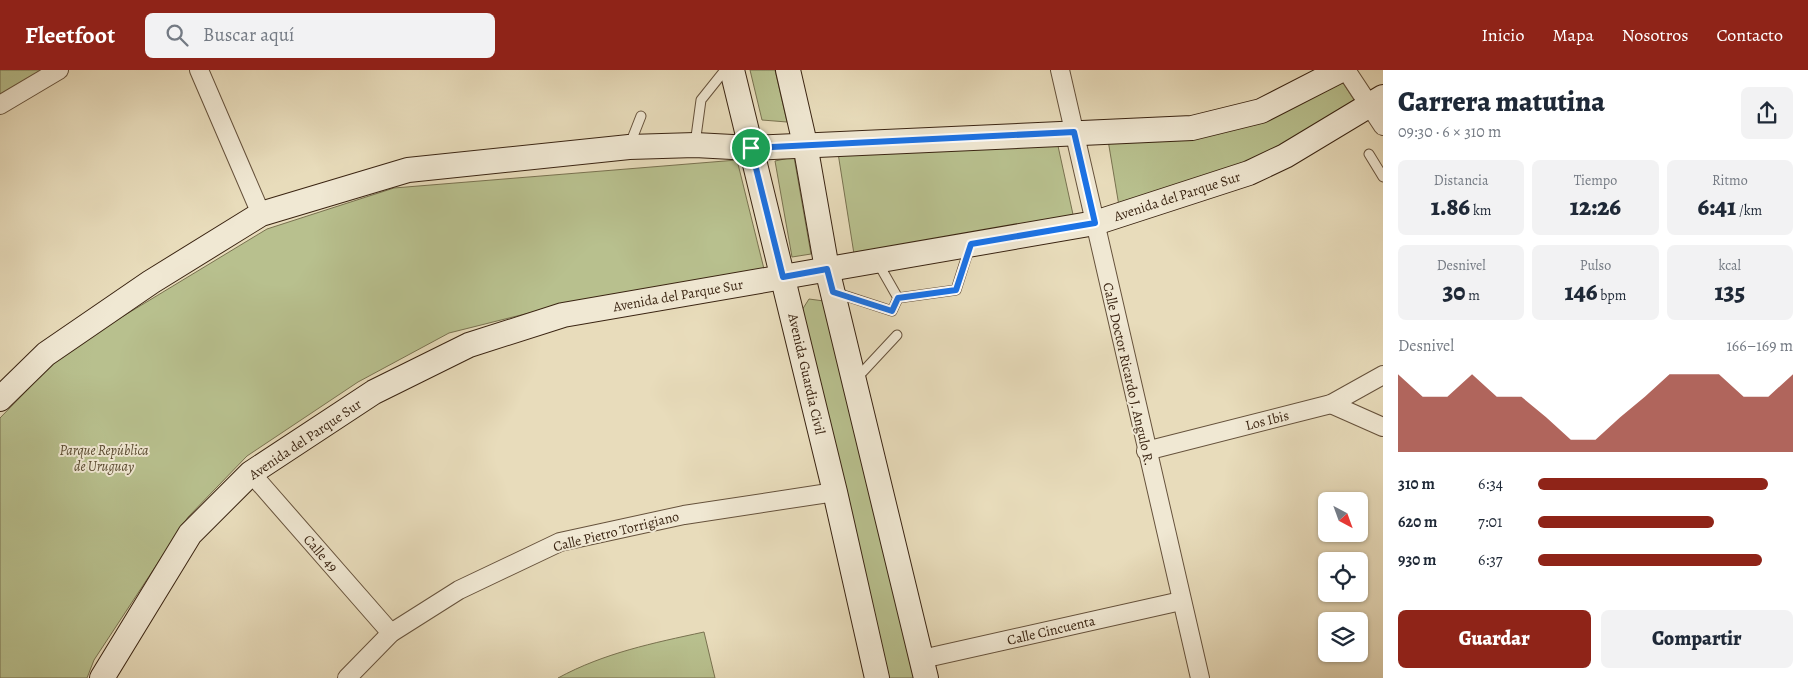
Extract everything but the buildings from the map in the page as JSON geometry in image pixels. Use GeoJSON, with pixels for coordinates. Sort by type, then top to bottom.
{"type":"FeatureCollection","features":[{"type":"Feature","properties":{"kind":"main road","name":"Avenida Guardia Civil"},"geometry":{"type":"LineString","coordinates":[[732,70],[835,492],[877,678]]}},
{"type":"Feature","properties":{"kind":"main road"},"geometry":{"type":"LineString","coordinates":[[788,70],[805,144],[830,281],[924,668]]}},
{"type":"Feature","properties":{"kind":"main road"},"geometry":{"type":"LineString","coordinates":[[0,399],[46,354],[151,282],[261,214],[408,170],[629,147],[695,144],[751,148],[805,144],[1192,128],[1261,112],[1341,70]]}},
{"type":"Feature","properties":{"kind":"main road","name":"Avenida del Parque Sur"},"geometry":{"type":"LineString","coordinates":[[102,678],[190,534],[251,473],[374,392],[469,345],[563,315],[783,277],[830,281],[876,261],[1095,223],[1249,173],[1285,156],[1376,101]]}},
{"type":"Feature","properties":{"kind":"street"},"geometry":{"type":"LineString","coordinates":[[199,70],[261,214]]}},
{"type":"Feature","properties":{"kind":"street","name":"Calle Doctor Ricardo J. Angulo R."},"geometry":{"type":"LineString","coordinates":[[1060,70],[1180,601],[1200,678]]}},
{"type":"Feature","properties":{"kind":"street"},"geometry":{"type":"LineString","coordinates":[[1346,70],[1376,101],[1383,126]]}},
{"type":"Feature","properties":{"kind":"street"},"geometry":{"type":"LineString","coordinates":[[0,105],[50,72]]}},
{"type":"Feature","properties":{"kind":"street","name":"Los Ibis"},"geometry":{"type":"LineString","coordinates":[[1146,451],[1331,404],[1383,375]]}},
{"type":"Feature","properties":{"kind":"street"},"geometry":{"type":"LineString","coordinates":[[1331,404],[1383,427]]}},
{"type":"Feature","properties":{"kind":"street","name":"Calle 49"},"geometry":{"type":"LineString","coordinates":[[251,473],[392,632]]}},
{"type":"Feature","properties":{"kind":"street","name":"Calle Pietro Torrigiano"},"geometry":{"type":"LineString","coordinates":[[346,678],[392,632],[459,590],[560,542],[684,515],[835,492]]}},
{"type":"Feature","properties":{"kind":"street","name":"Calle Cincuenta"},"geometry":{"type":"LineString","coordinates":[[924,668],[1180,601]]}},
{"type":"Feature","properties":{"kind":"lane"},"geometry":{"type":"LineString","coordinates":[[695,144],[701,100],[724,70]]}},
{"type":"Feature","properties":{"kind":"lane"},"geometry":{"type":"LineString","coordinates":[[629,147],[641,116]]}},
{"type":"Feature","properties":{"kind":"lane"},"geometry":{"type":"LineString","coordinates":[[1369,154],[1383,177]]}},
{"type":"Feature","properties":{"kind":"lane"},"geometry":{"type":"LineString","coordinates":[[898,298],[956,290],[971,244]]}},
{"type":"Feature","properties":{"kind":"lane"},"geometry":{"type":"LineString","coordinates":[[876,261],[898,298]]}},
{"type":"Feature","properties":{"kind":"lane"},"geometry":{"type":"LineString","coordinates":[[830,281],[892,311],[898,298]]}},
{"type":"Feature","properties":{"kind":"lane"},"geometry":{"type":"LineString","coordinates":[[854,381],[897,335]]}},
{"type":"Feature","properties":{"kind":"green space"},"geometry":{"type":"Polygon","coordinates":[[[0,70],[40,70],[40,73],[0,98],[0,70]]]}},
{"type":"Feature","properties":{"kind":"green space"},"geometry":{"type":"Polygon","coordinates":[[[750,70],[775,70],[787,122],[762,120],[750,70]]]}},
{"type":"Feature","properties":{"kind":"green space"},"geometry":{"type":"Polygon","coordinates":[[[1341,80],[1354,100],[1279,150],[1243,167],[1119,206],[1108,140],[1341,80]]]}},
{"type":"Feature","properties":{"kind":"green space"},"geometry":{"type":"Polygon","coordinates":[[[1058,146],[1074,219],[854,254],[838,153],[1058,146]]]}},
{"type":"Feature","properties":{"kind":"green space"},"geometry":{"type":"Polygon","coordinates":[[[794,157],[811,254],[792,257],[775,161],[794,157]]]}},
{"type":"Feature","properties":{"kind":"green space","name":"Parque República de Uruguay"},"geometry":{"type":"Polygon","coordinates":[[[737,160],[764,269],[545,309],[449,333],[358,382],[247,456],[188,517],[94,660],[87,678],[0,678],[0,418],[64,352],[267,229],[394,188],[737,160]]]}},
{"type":"Feature","properties":{"kind":"green space"},"geometry":{"type":"Polygon","coordinates":[[[809,299],[824,301],[915,678],[887,678],[802,310],[809,299]]]}},
{"type":"Feature","properties":{"kind":"green space"},"geometry":{"type":"Polygon","coordinates":[[[704,632],[715,678],[558,678],[611,655],[704,632]]]}},
{"type":"Feature","properties":{"kind":"route"},"geometry":{"type":"LineString","coordinates":[[1074,132],[1095,223],[971,244],[956,290],[898,298],[892,311],[833,292],[827,269],[783,277],[751,148],[1074,132]]}}]}
